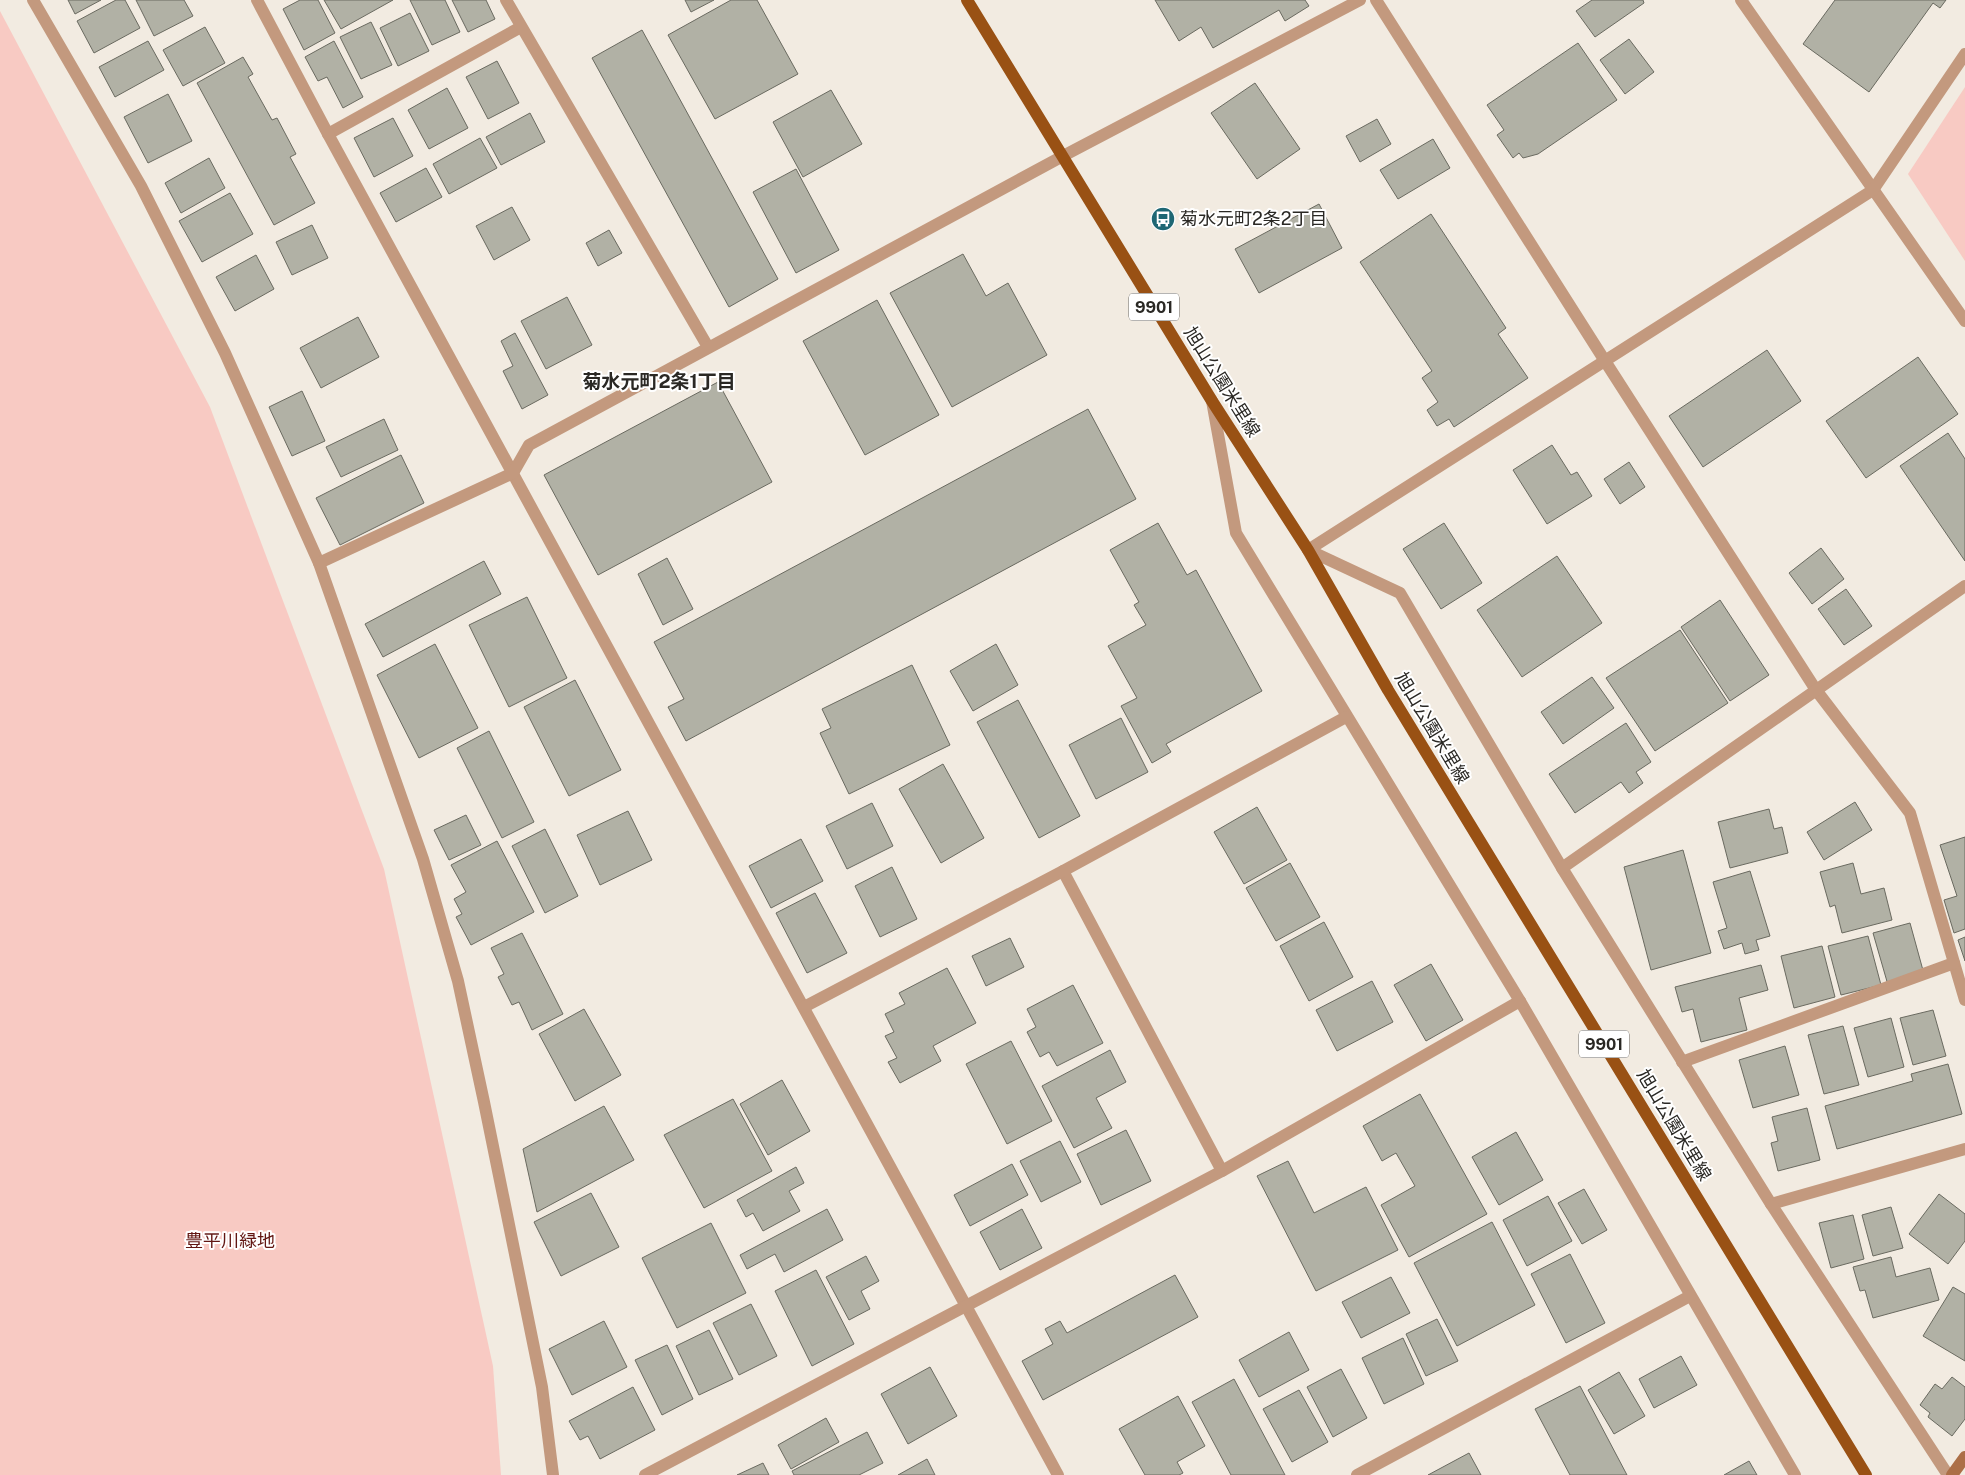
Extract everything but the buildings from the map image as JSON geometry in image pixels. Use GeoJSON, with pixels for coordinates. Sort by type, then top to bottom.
{"type":"FeatureCollection","features":[{"type":"Feature","properties":{"kind":"main road","name":"旭山公園米里線"},"geometry":{"type":"LineString","coordinates":[[967,0],[1212,401],[1308,550],[1394,698],[1866,1475]]}},
{"type":"Feature","properties":{"kind":"street"},"geometry":{"type":"LineString","coordinates":[[33,0],[141,186],[225,353],[318,563],[423,859],[458,981],[509,1222],[540,1378],[553,1475]]}},
{"type":"Feature","properties":{"kind":"street"},"geometry":{"type":"LineString","coordinates":[[257,0],[328,134],[1058,1475]]}},
{"type":"Feature","properties":{"kind":"street"},"geometry":{"type":"LineString","coordinates":[[506,0],[708,347]]}},
{"type":"Feature","properties":{"kind":"street"},"geometry":{"type":"LineString","coordinates":[[318,563],[513,473],[529,445],[1063,156],[1360,0]]}},
{"type":"Feature","properties":{"kind":"street"},"geometry":{"type":"LineString","coordinates":[[1376,0],[1605,362],[1816,690],[1910,814],[1965,1000]]}},
{"type":"Feature","properties":{"kind":"street"},"geometry":{"type":"LineString","coordinates":[[1741,0],[1965,321]]}},
{"type":"Feature","properties":{"kind":"street"},"geometry":{"type":"LineString","coordinates":[[328,134],[521,27]]}},
{"type":"Feature","properties":{"kind":"street"},"geometry":{"type":"LineString","coordinates":[[1308,550],[1873,190],[1965,54]]}},
{"type":"Feature","properties":{"kind":"street"},"geometry":{"type":"LineString","coordinates":[[1212,401],[1236,533],[1520,1002],[1795,1475]]}},
{"type":"Feature","properties":{"kind":"street"},"geometry":{"type":"LineString","coordinates":[[1308,550],[1400,593],[1562,868],[1682,1062],[1771,1204],[1948,1475]]}},
{"type":"Feature","properties":{"kind":"street"},"geometry":{"type":"LineString","coordinates":[[1562,868],[1965,586]]}},
{"type":"Feature","properties":{"kind":"street"},"geometry":{"type":"LineString","coordinates":[[804,1008],[1063,871],[1346,717]]}},
{"type":"Feature","properties":{"kind":"street"},"geometry":{"type":"LineString","coordinates":[[1063,871],[1222,1171]]}},
{"type":"Feature","properties":{"kind":"street"},"geometry":{"type":"LineString","coordinates":[[1682,1062],[1954,963]]}},
{"type":"Feature","properties":{"kind":"street"},"geometry":{"type":"LineString","coordinates":[[645,1475],[1222,1171],[1520,1002]]}},
{"type":"Feature","properties":{"kind":"street"},"geometry":{"type":"LineString","coordinates":[[1771,1204],[1965,1149]]}},
{"type":"Feature","properties":{"kind":"street"},"geometry":{"type":"LineString","coordinates":[[1358,1475],[1690,1296]]}},
{"type":"Feature","properties":{"kind":"street"},"geometry":{"type":"LineString","coordinates":[[1952,1475],[1965,1457]]}},
{"type":"Feature","properties":{"kind":"green space","name":"豊平川緑地"},"geometry":{"type":"Polygon","coordinates":[[[0,11],[210,407],[384,869],[493,1366],[501,1475],[0,1475],[0,11]]]}},
{"type":"Feature","properties":{"kind":"green space"},"geometry":{"type":"Polygon","coordinates":[[[1965,87],[1965,261],[1908,174],[1965,87]]]}},
{"type":"Feature","properties":{"kind":"place","name":"菊水元町2条2丁目"},"geometry":{"type":"Point","coordinates":[1163,219]}},
{"type":"Feature","properties":{"kind":"district","name":"菊水元町2条1丁目"},"geometry":{"type":"Point","coordinates":[659,381]}}]}
